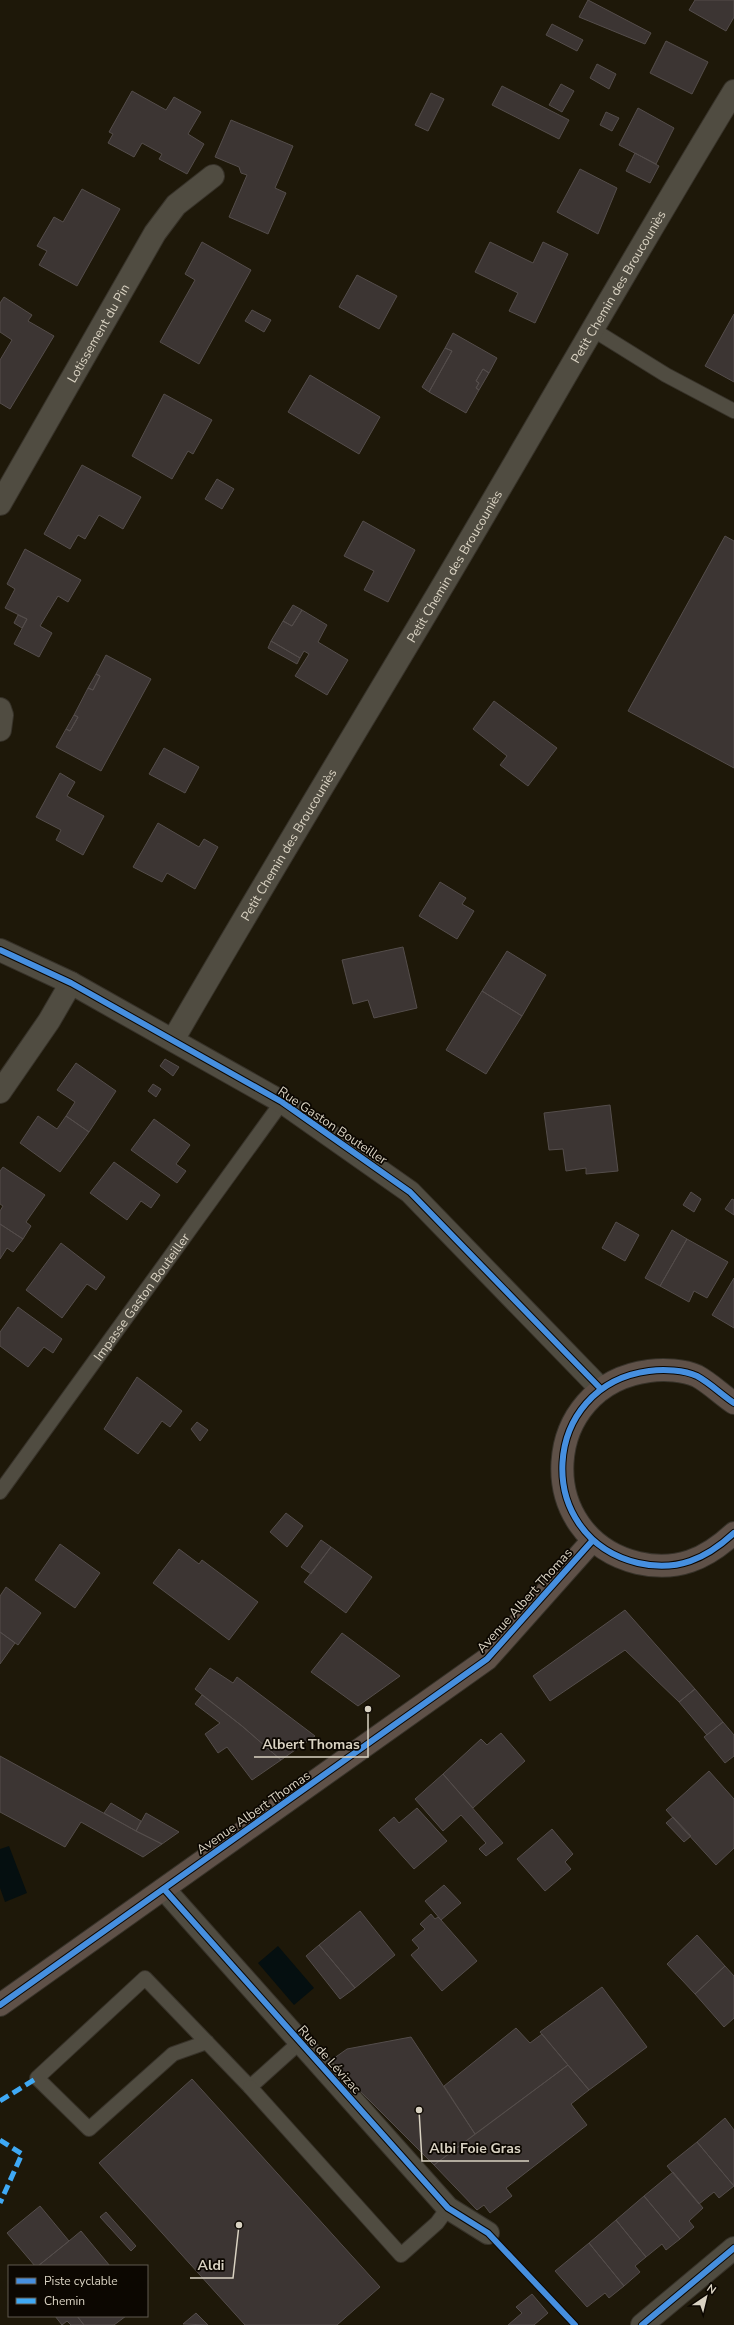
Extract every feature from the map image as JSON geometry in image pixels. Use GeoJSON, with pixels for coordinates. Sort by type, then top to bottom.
{"type":"FeatureCollection","features":[{"type":"Feature","properties":{"kind":"main road"},"geometry":{"type":"LineString","coordinates":[[734,1403],[697,1376],[664,1369],[630,1373],[601,1389],[580,1411],[570,1427],[563,1450],[562,1475],[566,1499],[577,1521],[593,1540],[620,1558],[652,1566],[685,1564],[715,1550],[734,1532]]}},
{"type":"Feature","properties":{"kind":"main road","name":"Avenue Albert Thomas"},"geometry":{"type":"LineString","coordinates":[[0,2005],[488,1659],[593,1540]]}},
{"type":"Feature","properties":{"kind":"street","name":"Petit Chemin des Broucouniès"},"geometry":{"type":"LineString","coordinates":[[172,1040],[734,91]]}},
{"type":"Feature","properties":{"kind":"street","name":"Lotissement du Pin"},"geometry":{"type":"LineString","coordinates":[[0,504],[155,234],[176,206],[213,176]]}},
{"type":"Feature","properties":{"kind":"street"},"geometry":{"type":"LineString","coordinates":[[0,709],[2,715],[0,730]]}},
{"type":"Feature","properties":{"kind":"street","name":"Rue Gaston Bouteiller"},"geometry":{"type":"LineString","coordinates":[[0,950],[71,983],[282,1102],[410,1192],[601,1389]]}},
{"type":"Feature","properties":{"kind":"street"},"geometry":{"type":"LineString","coordinates":[[0,1092],[49,1021],[71,983]]}},
{"type":"Feature","properties":{"kind":"street","name":"Rue de Lévizac"},"geometry":{"type":"LineString","coordinates":[[164,1889],[448,2208],[488,2233]]}},
{"type":"Feature","properties":{"kind":"street"},"geometry":{"type":"LineString","coordinates":[[642,2325],[734,2248]]}},
{"type":"Feature","properties":{"kind":"lane"},"geometry":{"type":"LineString","coordinates":[[592,329],[666,375],[734,411]]}},
{"type":"Feature","properties":{"kind":"lane","name":"Impasse Gaston Bouteiller"},"geometry":{"type":"LineString","coordinates":[[0,1492],[282,1102]]}},
{"type":"Feature","properties":{"kind":"lane"},"geometry":{"type":"LineString","coordinates":[[207,2042],[173,2054],[89,2129],[37,2078],[145,1978],[207,2042],[250,2087],[401,2254],[437,2223],[448,2208]]}},
{"type":"Feature","properties":{"kind":"lane"},"geometry":{"type":"LineString","coordinates":[[250,2087],[300,2042]]}},
{"type":"Feature","properties":{"kind":"shaded area"},"geometry":{"type":"Polygon","coordinates":[[[9,1846],[27,1893],[5,1902],[0,1888],[0,1849],[9,1846]]]}},
{"type":"Feature","properties":{"kind":"shaded area"},"geometry":{"type":"Polygon","coordinates":[[[278,1946],[314,1988],[294,2005],[258,1963],[278,1946]]]}},
{"type":"Feature","properties":{"kind":"building"},"geometry":{"type":"Polygon","coordinates":[[[588,0],[651,33],[645,44],[579,17],[588,0]]]}},
{"type":"Feature","properties":{"kind":"building"},"geometry":{"type":"Polygon","coordinates":[[[695,0],[734,0],[734,17],[726,31],[689,10],[695,0]]]}},
{"type":"Feature","properties":{"kind":"building"},"geometry":{"type":"Polygon","coordinates":[[[552,24],[583,40],[577,51],[546,35],[552,24]]]}},
{"type":"Feature","properties":{"kind":"building"},"geometry":{"type":"Polygon","coordinates":[[[666,41],[708,62],[692,94],[650,73],[666,41]]]}},
{"type":"Feature","properties":{"kind":"building"},"geometry":{"type":"Polygon","coordinates":[[[597,64],[616,74],[609,89],[590,78],[597,64]]]}},
{"type":"Feature","properties":{"kind":"building"},"geometry":{"type":"Polygon","coordinates":[[[561,84],[574,91],[562,112],[549,105],[561,84]]]}},
{"type":"Feature","properties":{"kind":"building"},"geometry":{"type":"Polygon","coordinates":[[[502,86],[569,120],[559,139],[492,105],[502,86]]]}},
{"type":"Feature","properties":{"kind":"building"},"geometry":{"type":"Polygon","coordinates":[[[132,91],[166,110],[174,97],[201,112],[188,134],[204,144],[187,174],[159,159],[162,154],[142,143],[134,157],[108,143],[113,134],[109,132],[132,91]]]}},
{"type":"Feature","properties":{"kind":"building"},"geometry":{"type":"Polygon","coordinates":[[[431,93],[444,99],[428,131],[415,125],[431,93]]]}},
{"type":"Feature","properties":{"kind":"building"},"geometry":{"type":"Polygon","coordinates":[[[638,108],[674,128],[656,164],[619,145],[638,108]]]}},
{"type":"Feature","properties":{"kind":"building"},"geometry":{"type":"Polygon","coordinates":[[[606,112],[619,118],[612,131],[600,125],[606,112]]]}},
{"type":"Feature","properties":{"kind":"building"},"geometry":{"type":"Polygon","coordinates":[[[231,120],[293,146],[275,188],[286,193],[268,234],[229,217],[247,175],[241,173],[239,167],[215,157],[231,120]]]}},
{"type":"Feature","properties":{"kind":"building"},"geometry":{"type":"Polygon","coordinates":[[[635,153],[659,166],[650,183],[626,171],[635,153]]]}},
{"type":"Feature","properties":{"kind":"building"},"geometry":{"type":"Polygon","coordinates":[[[580,169],[617,188],[598,234],[557,212],[580,169]]]}},
{"type":"Feature","properties":{"kind":"building"},"geometry":{"type":"Polygon","coordinates":[[[82,189],[120,209],[77,286],[39,265],[47,251],[37,246],[54,217],[63,222],[82,189]]]}},
{"type":"Feature","properties":{"kind":"building"},"geometry":{"type":"Polygon","coordinates":[[[202,242],[251,270],[199,364],[160,342],[195,280],[185,274],[202,242]]]}},
{"type":"Feature","properties":{"kind":"building"},"geometry":{"type":"Polygon","coordinates":[[[490,242],[533,263],[543,242],[568,254],[535,323],[509,311],[518,293],[475,272],[490,242]]]}},
{"type":"Feature","properties":{"kind":"building"},"geometry":{"type":"Polygon","coordinates":[[[357,275],[397,296],[379,329],[339,307],[357,275]]]}},
{"type":"Feature","properties":{"kind":"building"},"geometry":{"type":"Polygon","coordinates":[[[4,297],[32,315],[28,321],[54,336],[10,409],[0,403],[0,360],[12,340],[0,332],[0,303],[4,297]]]}},
{"type":"Feature","properties":{"kind":"building"},"geometry":{"type":"Polygon","coordinates":[[[252,310],[271,320],[264,332],[245,321],[252,310]]]}},
{"type":"Feature","properties":{"kind":"building"},"geometry":{"type":"Polygon","coordinates":[[[734,314],[734,382],[705,366],[734,314]]]}},
{"type":"Feature","properties":{"kind":"building"},"geometry":{"type":"Polygon","coordinates":[[[453,333],[497,358],[489,373],[483,369],[476,381],[479,383],[476,388],[479,390],[466,413],[429,392],[452,351],[445,348],[453,333]]]}},
{"type":"Feature","properties":{"kind":"building"},"geometry":{"type":"Polygon","coordinates":[[[445,348],[452,351],[429,392],[422,387],[445,348]]]}},
{"type":"Feature","properties":{"kind":"building"},"geometry":{"type":"Polygon","coordinates":[[[483,369],[489,373],[479,390],[476,388],[479,383],[476,381],[483,369]]]}},
{"type":"Feature","properties":{"kind":"building"},"geometry":{"type":"Polygon","coordinates":[[[310,375],[380,417],[359,454],[288,412],[310,375]]]}},
{"type":"Feature","properties":{"kind":"building"},"geometry":{"type":"Polygon","coordinates":[[[164,394],[212,420],[193,454],[188,451],[172,479],[132,456],[164,394]]]}},
{"type":"Feature","properties":{"kind":"building"},"geometry":{"type":"Polygon","coordinates":[[[82,465],[141,497],[123,529],[99,515],[85,539],[78,535],[70,549],[44,534],[82,465]]]}},
{"type":"Feature","properties":{"kind":"building"},"geometry":{"type":"Polygon","coordinates":[[[217,479],[234,489],[222,509],[205,499],[217,479]]]}},
{"type":"Feature","properties":{"kind":"building"},"geometry":{"type":"Polygon","coordinates":[[[363,521],[415,550],[388,602],[364,590],[374,571],[344,556],[363,521]]]}},
{"type":"Feature","properties":{"kind":"building"},"geometry":{"type":"Polygon","coordinates":[[[725,536],[734,541],[734,768],[628,711],[725,536]]]}},
{"type":"Feature","properties":{"kind":"building"},"geometry":{"type":"Polygon","coordinates":[[[25,549],[81,580],[68,602],[58,596],[40,626],[52,633],[39,657],[14,644],[27,619],[5,608],[15,589],[7,584],[25,549]]]}},
{"type":"Feature","properties":{"kind":"building"},"geometry":{"type":"Polygon","coordinates":[[[293,605],[302,610],[292,626],[283,621],[293,605]]]}},
{"type":"Feature","properties":{"kind":"building"},"geometry":{"type":"Polygon","coordinates":[[[302,610],[327,625],[318,642],[348,660],[327,695],[295,676],[309,654],[304,651],[300,658],[271,641],[283,621],[292,626],[302,610]]]}},
{"type":"Feature","properties":{"kind":"building"},"geometry":{"type":"Polygon","coordinates":[[[18,615],[27,619],[22,628],[14,623],[18,615]]]}},
{"type":"Feature","properties":{"kind":"building"},"geometry":{"type":"Polygon","coordinates":[[[271,641],[300,658],[297,664],[268,648],[271,641]]]}},
{"type":"Feature","properties":{"kind":"building"},"geometry":{"type":"Polygon","coordinates":[[[106,655],[151,679],[101,771],[56,747],[66,729],[70,731],[78,717],[74,715],[88,688],[93,690],[100,676],[96,674],[106,655]]]}},
{"type":"Feature","properties":{"kind":"building"},"geometry":{"type":"Polygon","coordinates":[[[96,674],[100,676],[93,690],[88,688],[96,674]]]}},
{"type":"Feature","properties":{"kind":"building"},"geometry":{"type":"Polygon","coordinates":[[[494,701],[557,748],[528,786],[500,765],[507,756],[473,729],[494,701]]]}},
{"type":"Feature","properties":{"kind":"building"},"geometry":{"type":"Polygon","coordinates":[[[74,715],[78,717],[70,731],[66,729],[74,715]]]}},
{"type":"Feature","properties":{"kind":"building"},"geometry":{"type":"Polygon","coordinates":[[[164,748],[199,767],[185,793],[149,774],[164,748]]]}},
{"type":"Feature","properties":{"kind":"building"},"geometry":{"type":"Polygon","coordinates":[[[60,773],[75,782],[67,796],[104,816],[83,855],[56,840],[61,830],[36,817],[60,773]]]}},
{"type":"Feature","properties":{"kind":"building"},"geometry":{"type":"Polygon","coordinates":[[[158,823],[199,847],[204,839],[218,847],[195,889],[167,873],[162,882],[133,867],[158,823]]]}},
{"type":"Feature","properties":{"kind":"building"},"geometry":{"type":"Polygon","coordinates":[[[440,882],[466,898],[462,904],[474,911],[457,939],[419,916],[440,882]]]}},
{"type":"Feature","properties":{"kind":"building"},"geometry":{"type":"Polygon","coordinates":[[[403,947],[417,1008],[374,1018],[368,1000],[353,1004],[342,960],[403,947]]]}},
{"type":"Feature","properties":{"kind":"building"},"geometry":{"type":"Polygon","coordinates":[[[507,951],[546,975],[522,1016],[482,991],[507,951]]]}},
{"type":"Feature","properties":{"kind":"building"},"geometry":{"type":"Polygon","coordinates":[[[482,991],[522,1016],[486,1074],[446,1050],[482,991]]]}},
{"type":"Feature","properties":{"kind":"building"},"geometry":{"type":"Polygon","coordinates":[[[165,1059],[179,1067],[173,1076],[160,1066],[165,1059]]]}},
{"type":"Feature","properties":{"kind":"building"},"geometry":{"type":"Polygon","coordinates":[[[76,1063],[116,1091],[89,1132],[66,1116],[75,1102],[57,1090],[76,1063]]]}},
{"type":"Feature","properties":{"kind":"building"},"geometry":{"type":"Polygon","coordinates":[[[153,1084],[161,1089],[156,1097],[148,1091],[153,1084]]]}},
{"type":"Feature","properties":{"kind":"building"},"geometry":{"type":"Polygon","coordinates":[[[610,1105],[618,1171],[586,1174],[586,1168],[566,1171],[563,1149],[549,1150],[544,1113],[610,1105]]]}},
{"type":"Feature","properties":{"kind":"building"},"geometry":{"type":"Polygon","coordinates":[[[38,1116],[57,1129],[66,1116],[89,1132],[60,1172],[20,1143],[38,1116]]]}},
{"type":"Feature","properties":{"kind":"building"},"geometry":{"type":"Polygon","coordinates":[[[154,1119],[190,1145],[176,1164],[186,1171],[177,1183],[131,1150],[154,1119]]]}},
{"type":"Feature","properties":{"kind":"building"},"geometry":{"type":"Polygon","coordinates":[[[114,1162],[160,1195],[151,1208],[141,1201],[127,1220],[90,1193],[114,1162]]]}},
{"type":"Feature","properties":{"kind":"building"},"geometry":{"type":"Polygon","coordinates":[[[3,1167],[45,1195],[26,1222],[31,1226],[23,1239],[0,1224],[0,1211],[3,1206],[0,1204],[0,1171],[3,1167]]]}},
{"type":"Feature","properties":{"kind":"building"},"geometry":{"type":"Polygon","coordinates":[[[691,1192],[701,1199],[694,1212],[683,1205],[691,1192]]]}},
{"type":"Feature","properties":{"kind":"building"},"geometry":{"type":"Polygon","coordinates":[[[732,1199],[734,1200],[734,1215],[725,1209],[732,1199]]]}},
{"type":"Feature","properties":{"kind":"building"},"geometry":{"type":"Polygon","coordinates":[[[616,1222],[639,1235],[625,1261],[602,1248],[616,1222]]]}},
{"type":"Feature","properties":{"kind":"building"},"geometry":{"type":"Polygon","coordinates":[[[0,1224],[23,1239],[13,1252],[7,1248],[0,1259],[0,1224]]]}},
{"type":"Feature","properties":{"kind":"building"},"geometry":{"type":"Polygon","coordinates":[[[672,1230],[687,1239],[660,1286],[645,1278],[672,1230]]]}},
{"type":"Feature","properties":{"kind":"building"},"geometry":{"type":"Polygon","coordinates":[[[687,1239],[728,1262],[707,1298],[694,1291],[689,1302],[660,1286],[687,1239]]]}},
{"type":"Feature","properties":{"kind":"building"},"geometry":{"type":"Polygon","coordinates":[[[61,1243],[105,1277],[96,1290],[87,1284],[62,1318],[26,1290],[61,1243]]]}},
{"type":"Feature","properties":{"kind":"building"},"geometry":{"type":"Polygon","coordinates":[[[734,1278],[734,1328],[712,1315],[734,1278]]]}},
{"type":"Feature","properties":{"kind":"building"},"geometry":{"type":"Polygon","coordinates":[[[18,1307],[62,1339],[53,1353],[44,1347],[28,1367],[0,1346],[0,1332],[18,1307]]]}},
{"type":"Feature","properties":{"kind":"building"},"geometry":{"type":"Polygon","coordinates":[[[137,1377],[182,1411],[170,1427],[162,1421],[138,1454],[104,1429],[137,1377]]]}},
{"type":"Feature","properties":{"kind":"building"},"geometry":{"type":"Polygon","coordinates":[[[197,1422],[208,1430],[200,1441],[191,1429],[197,1422]]]}},
{"type":"Feature","properties":{"kind":"building"},"geometry":{"type":"Polygon","coordinates":[[[286,1513],[303,1526],[287,1547],[270,1532],[286,1513]]]}},
{"type":"Feature","properties":{"kind":"building"},"geometry":{"type":"Polygon","coordinates":[[[321,1540],[331,1547],[311,1574],[301,1567],[321,1540]]]}},
{"type":"Feature","properties":{"kind":"building"},"geometry":{"type":"Polygon","coordinates":[[[60,1544],[100,1573],[75,1608],[35,1580],[60,1544]]]}},
{"type":"Feature","properties":{"kind":"building"},"geometry":{"type":"Polygon","coordinates":[[[331,1547],[372,1577],[346,1613],[304,1582],[331,1547]]]}},
{"type":"Feature","properties":{"kind":"building"},"geometry":{"type":"Polygon","coordinates":[[[179,1549],[199,1564],[202,1560],[258,1602],[229,1640],[153,1583],[179,1549]]]}},
{"type":"Feature","properties":{"kind":"building"},"geometry":{"type":"Polygon","coordinates":[[[6,1587],[41,1613],[18,1645],[0,1632],[0,1596],[6,1587]]]}},
{"type":"Feature","properties":{"kind":"building"},"geometry":{"type":"Polygon","coordinates":[[[625,1610],[695,1689],[679,1702],[625,1650],[550,1701],[533,1676],[625,1610]]]}},
{"type":"Feature","properties":{"kind":"building"},"geometry":{"type":"Polygon","coordinates":[[[0,1632],[15,1643],[0,1664],[0,1632]]]}},
{"type":"Feature","properties":{"kind":"building"},"geometry":{"type":"Polygon","coordinates":[[[342,1633],[400,1676],[358,1706],[311,1672],[342,1633]]]}},
{"type":"Feature","properties":{"kind":"building"},"geometry":{"type":"Polygon","coordinates":[[[210,1668],[233,1683],[237,1677],[315,1736],[281,1760],[242,1726],[195,1689],[210,1668]]]}},
{"type":"Feature","properties":{"kind":"building"},"geometry":{"type":"Polygon","coordinates":[[[695,1689],[723,1722],[707,1735],[679,1702],[695,1689]]]}},
{"type":"Feature","properties":{"kind":"building"},"geometry":{"type":"Polygon","coordinates":[[[202,1695],[242,1726],[281,1760],[252,1780],[227,1747],[218,1753],[205,1734],[220,1723],[195,1704],[202,1695]]]}},
{"type":"Feature","properties":{"kind":"building"},"geometry":{"type":"Polygon","coordinates":[[[723,1722],[734,1735],[734,1756],[725,1763],[704,1737],[723,1722]]]}},
{"type":"Feature","properties":{"kind":"building"},"geometry":{"type":"Polygon","coordinates":[[[501,1733],[525,1761],[473,1808],[443,1774],[481,1739],[487,1745],[501,1733]]]}},
{"type":"Feature","properties":{"kind":"building"},"geometry":{"type":"Polygon","coordinates":[[[0,1756],[162,1844],[143,1857],[81,1822],[65,1847],[0,1812],[0,1756]]]}},
{"type":"Feature","properties":{"kind":"building"},"geometry":{"type":"Polygon","coordinates":[[[709,1771],[734,1799],[734,1848],[716,1865],[666,1810],[709,1771]]]}},
{"type":"Feature","properties":{"kind":"building"},"geometry":{"type":"Polygon","coordinates":[[[443,1774],[503,1843],[486,1856],[479,1849],[486,1843],[461,1815],[443,1831],[415,1799],[443,1774]]]}},
{"type":"Feature","properties":{"kind":"building"},"geometry":{"type":"Polygon","coordinates":[[[111,1803],[141,1821],[136,1831],[104,1813],[111,1803]]]}},
{"type":"Feature","properties":{"kind":"building"},"geometry":{"type":"Polygon","coordinates":[[[417,1808],[447,1841],[414,1869],[379,1830],[394,1817],[399,1823],[417,1808]]]}},
{"type":"Feature","properties":{"kind":"building"},"geometry":{"type":"Polygon","coordinates":[[[146,1813],[179,1832],[162,1844],[136,1831],[146,1813]]]}},
{"type":"Feature","properties":{"kind":"building"},"geometry":{"type":"Polygon","coordinates":[[[673,1817],[691,1836],[684,1842],[666,1823],[673,1817]]]}},
{"type":"Feature","properties":{"kind":"building"},"geometry":{"type":"Polygon","coordinates":[[[552,1829],[573,1854],[565,1862],[571,1869],[545,1891],[517,1859],[552,1829]]]}},
{"type":"Feature","properties":{"kind":"building"},"geometry":{"type":"Polygon","coordinates":[[[444,1885],[461,1903],[441,1920],[425,1901],[444,1885]]]}},
{"type":"Feature","properties":{"kind":"building"},"geometry":{"type":"Polygon","coordinates":[[[360,1911],[395,1955],[355,1988],[319,1945],[360,1911]]]}},
{"type":"Feature","properties":{"kind":"building"},"geometry":{"type":"Polygon","coordinates":[[[431,1914],[435,1919],[438,1917],[441,1920],[477,1961],[442,1991],[411,1955],[419,1948],[412,1940],[425,1929],[420,1924],[431,1914]]]}},
{"type":"Feature","properties":{"kind":"building"},"geometry":{"type":"Polygon","coordinates":[[[697,1935],[725,1966],[695,1994],[667,1964],[697,1935]]]}},
{"type":"Feature","properties":{"kind":"building"},"geometry":{"type":"Polygon","coordinates":[[[319,1945],[355,1988],[340,1999],[306,1956],[319,1945]]]}},
{"type":"Feature","properties":{"kind":"building"},"geometry":{"type":"Polygon","coordinates":[[[725,1966],[734,1976],[734,2018],[724,2027],[695,1994],[725,1966]]]}},
{"type":"Feature","properties":{"kind":"building"},"geometry":{"type":"Polygon","coordinates":[[[602,1987],[647,2047],[589,2090],[540,2032],[602,1987]]]}},
{"type":"Feature","properties":{"kind":"building"},"geometry":{"type":"Polygon","coordinates":[[[516,2028],[530,2043],[542,2034],[568,2065],[475,2134],[444,2086],[516,2028]]]}},
{"type":"Feature","properties":{"kind":"building"},"geometry":{"type":"Polygon","coordinates":[[[411,2037],[475,2134],[434,2165],[330,2061],[347,2049],[411,2037]]]}},
{"type":"Feature","properties":{"kind":"building"},"geometry":{"type":"Polygon","coordinates":[[[568,2065],[589,2090],[571,2104],[587,2125],[506,2188],[512,2196],[490,2213],[484,2205],[477,2210],[434,2165],[568,2065]]]}},
{"type":"Feature","properties":{"kind":"building"},"geometry":{"type":"Polygon","coordinates":[[[192,2079],[380,2287],[337,2325],[245,2325],[99,2163],[192,2079]]]}},
{"type":"Feature","properties":{"kind":"building"},"geometry":{"type":"Polygon","coordinates":[[[725,2118],[734,2130],[734,2186],[697,2142],[725,2118]]]}},
{"type":"Feature","properties":{"kind":"building"},"geometry":{"type":"Polygon","coordinates":[[[697,2142],[734,2186],[719,2198],[714,2192],[699,2204],[667,2166],[697,2142]]]}},
{"type":"Feature","properties":{"kind":"building"},"geometry":{"type":"Polygon","coordinates":[[[673,2172],[703,2208],[689,2221],[694,2227],[680,2239],[644,2196],[673,2172]]]}},
{"type":"Feature","properties":{"kind":"building"},"geometry":{"type":"Polygon","coordinates":[[[644,2196],[680,2239],[666,2250],[662,2244],[646,2257],[616,2220],[644,2196]]]}},
{"type":"Feature","properties":{"kind":"building"},"geometry":{"type":"Polygon","coordinates":[[[40,2206],[69,2241],[39,2265],[34,2265],[7,2233],[40,2206]]]}},
{"type":"Feature","properties":{"kind":"building"},"geometry":{"type":"Polygon","coordinates":[[[106,2212],[136,2246],[131,2251],[100,2217],[106,2212]]]}},
{"type":"Feature","properties":{"kind":"building"},"geometry":{"type":"Polygon","coordinates":[[[616,2220],[646,2257],[635,2266],[640,2272],[624,2286],[589,2243],[616,2220]]]}},
{"type":"Feature","properties":{"kind":"building"},"geometry":{"type":"Polygon","coordinates":[[[81,2231],[109,2265],[39,2265],[81,2231]]]}},
{"type":"Feature","properties":{"kind":"building"},"geometry":{"type":"Polygon","coordinates":[[[589,2243],[624,2286],[609,2298],[605,2293],[587,2307],[555,2271],[589,2243]]]}},
{"type":"Feature","properties":{"kind":"building"},"geometry":{"type":"Polygon","coordinates":[[[532,2294],[548,2313],[534,2325],[508,2325],[522,2313],[516,2307],[532,2294]]]}},
{"type":"Feature","properties":{"kind":"building"},"geometry":{"type":"Polygon","coordinates":[[[196,2313],[208,2325],[183,2324],[196,2313]]]}},
{"type":"Feature","properties":{"kind":"building"},"geometry":{"type":"Polygon","coordinates":[[[56,2317],[78,2317],[84,2325],[71,2325],[67,2321],[62,2325],[56,2317]]]}},
{"type":"Feature","properties":{"kind":"building"},"geometry":{"type":"Polygon","coordinates":[[[78,2317],[125,2317],[114,2325],[84,2325],[78,2317]]]}},
{"type":"Feature","properties":{"kind":"marked path"},"geometry":{"type":"LineString","coordinates":[[0,2101],[37,2078]]}},
{"type":"Feature","properties":{"kind":"marked path"},"geometry":{"type":"LineString","coordinates":[[0,2140],[22,2154],[0,2203]]}},
{"type":"Feature","properties":{"kind":"cycle path"},"geometry":{"type":"LineString","coordinates":[[0,950],[71,983],[282,1102],[410,1192],[601,1389]]}},
{"type":"Feature","properties":{"kind":"cycle path"},"geometry":{"type":"LineString","coordinates":[[734,1403],[697,1376],[680,1371],[649,1371],[613,1382],[586,1403],[569,1431],[562,1462],[566,1495],[579,1524],[603,1548],[638,1563],[666,1566],[690,1561],[713,1550],[734,1533]]}},
{"type":"Feature","properties":{"kind":"cycle path"},"geometry":{"type":"LineString","coordinates":[[0,2005],[487,1659],[593,1540]]}},
{"type":"Feature","properties":{"kind":"cycle path"},"geometry":{"type":"LineString","coordinates":[[164,1889],[448,2208],[488,2233],[575,2325]]}},
{"type":"Feature","properties":{"kind":"cycle path"},"geometry":{"type":"LineString","coordinates":[[642,2325],[734,2248]]}},
{"type":"Feature","properties":{"kind":"place","name":"Albert Thomas"},"geometry":{"type":"Point","coordinates":[368,1709]}},
{"type":"Feature","properties":{"kind":"place","name":"Albi Foie Gras"},"geometry":{"type":"Point","coordinates":[419,2110]}},
{"type":"Feature","properties":{"kind":"place","name":"Aldi"},"geometry":{"type":"Point","coordinates":[239,2225]}}]}
